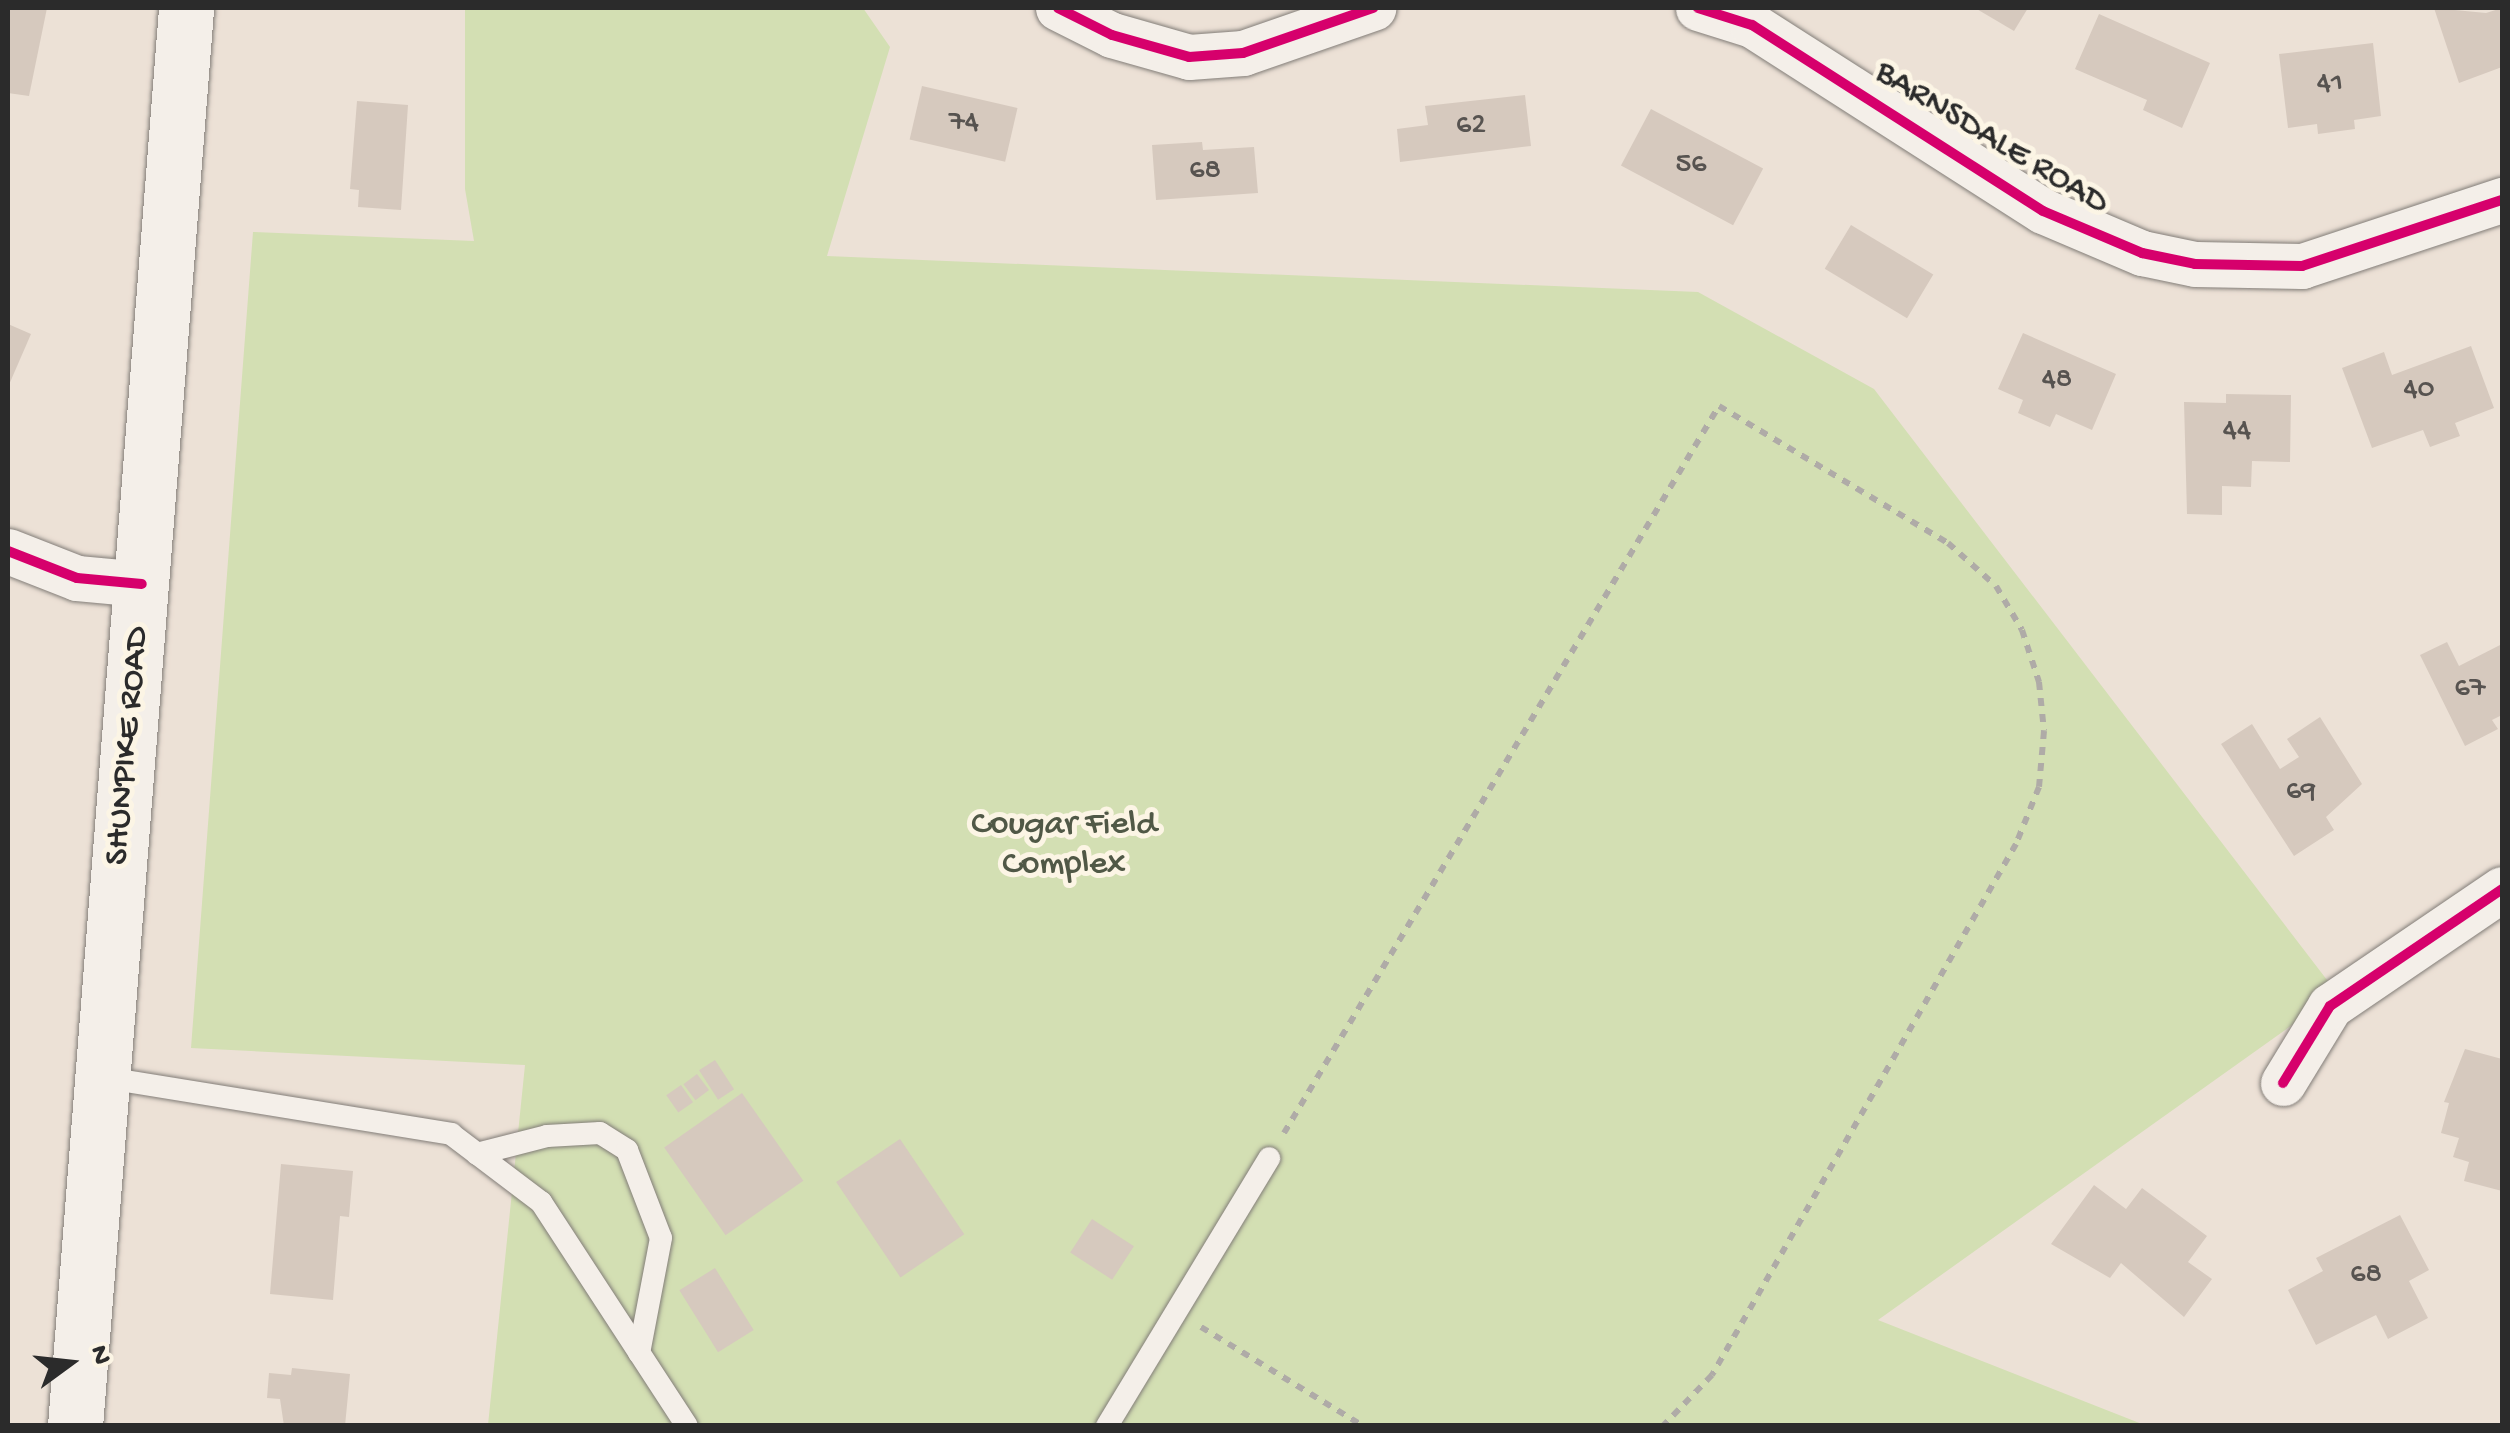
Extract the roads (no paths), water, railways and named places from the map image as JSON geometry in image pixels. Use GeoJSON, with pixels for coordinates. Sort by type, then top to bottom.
{"type":"FeatureCollection","features":[{"type":"Feature","properties":{"kind":"main road","name":"SHUNPIKE ROAD"},"geometry":{"type":"LineString","coordinates":[[75,1426],[186,8]]}},
{"type":"Feature","properties":{"kind":"street"},"geometry":{"type":"LineString","coordinates":[[1058,8],[1163,52],[1216,57],[1373,8]]}},
{"type":"Feature","properties":{"kind":"street","name":"BARNSDALE ROAD"},"geometry":{"type":"LineString","coordinates":[[1698,8],[1752,24],[2043,210],[2142,253],[2194,264],[2302,266],[2502,200]]}},
{"type":"Feature","properties":{"kind":"street"},"geometry":{"type":"LineString","coordinates":[[8,551],[77,578],[142,584]]}},
{"type":"Feature","properties":{"kind":"street"},"geometry":{"type":"LineString","coordinates":[[2282,1083],[2330,1006],[2502,889]]}},
{"type":"Feature","properties":{"kind":"lane"},"geometry":{"type":"LineString","coordinates":[[102,1077],[451,1134],[541,1202],[686,1426]]}},
{"type":"Feature","properties":{"kind":"lane"},"geometry":{"type":"LineString","coordinates":[[478,1154],[547,1136],[600,1132],[627,1150],[661,1238],[639,1354]]}},
{"type":"Feature","properties":{"kind":"lane"},"geometry":{"type":"LineString","coordinates":[[1107,1426],[1268,1158]]}},
{"type":"Feature","properties":{"kind":"park label","name":"Cougar Field Complex"},"geometry":{"type":"Point","coordinates":[1064,846]}}]}
